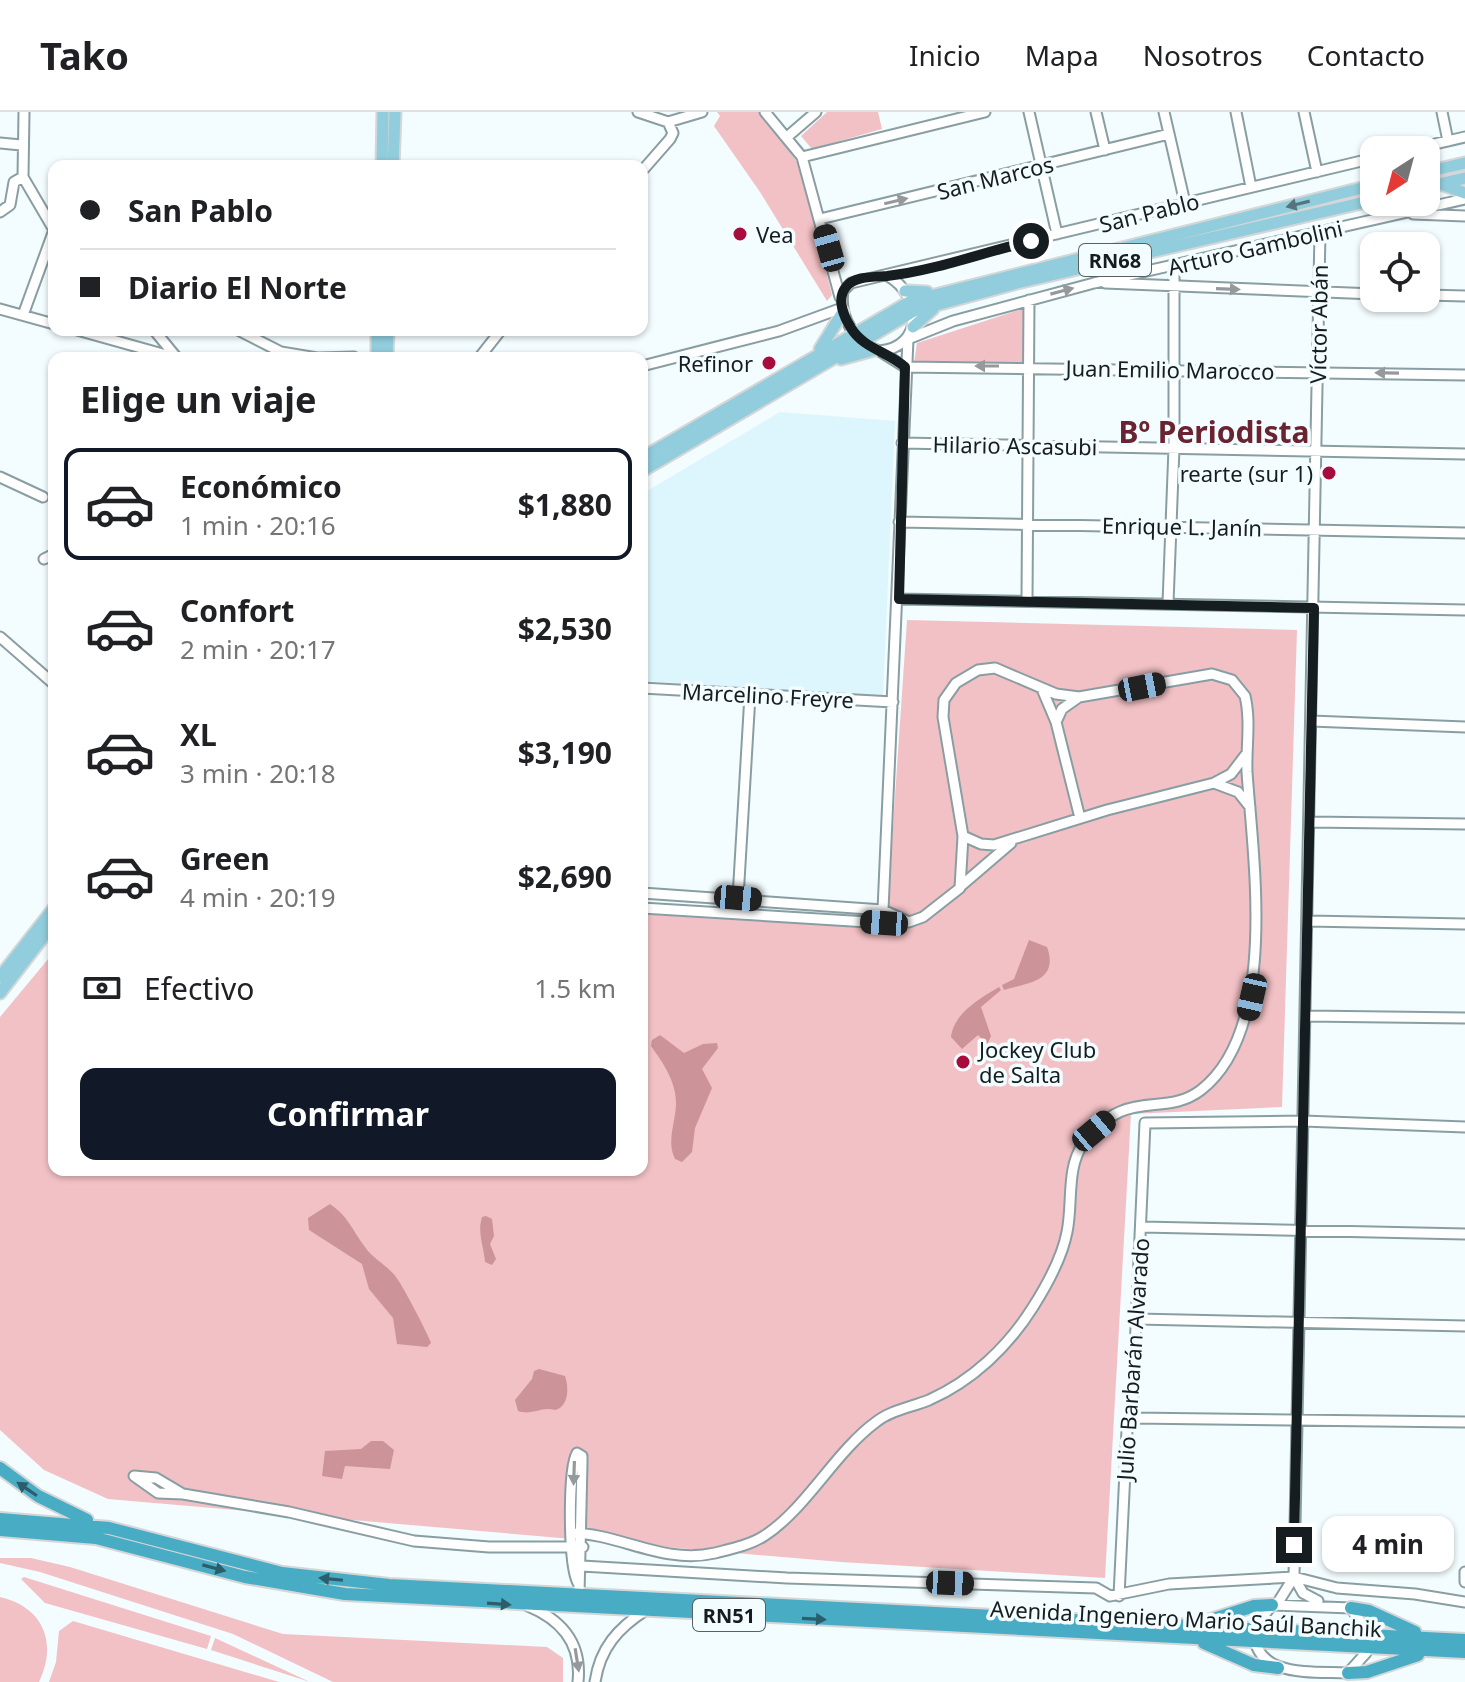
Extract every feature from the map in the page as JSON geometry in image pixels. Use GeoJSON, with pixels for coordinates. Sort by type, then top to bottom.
{"type":"FeatureCollection","features":[{"type":"Feature","properties":{"kind":"highway"},"geometry":{"type":"LineString","coordinates":[[0,1468],[48,1502],[109,1528]]}},
{"type":"Feature","properties":{"kind":"highway","name":"Avenida Ingeniero Mario Saúl Banchik"},"geometry":{"type":"LineString","coordinates":[[0,1519],[109,1528],[282,1573],[389,1585],[578,1589],[1254,1628],[1459,1652]]}},
{"type":"Feature","properties":{"kind":"highway","name":"Avenida Ingeniero Mario Saúl Banchik"},"geometry":{"type":"LineString","coordinates":[[0,1530],[96,1538],[245,1577],[313,1590],[528,1606],[1253,1642],[1441,1637],[1465,1640]]}},
{"type":"Feature","properties":{"kind":"highway"},"geometry":{"type":"LineString","coordinates":[[1192,1625],[1254,1606],[1275,1605]]}},
{"type":"Feature","properties":{"kind":"highway"},"geometry":{"type":"LineString","coordinates":[[1351,1608],[1369,1611],[1407,1630],[1441,1637]]}},
{"type":"Feature","properties":{"kind":"highway"},"geometry":{"type":"LineString","coordinates":[[1186,1638],[1218,1648],[1254,1665],[1278,1668]]}},
{"type":"Feature","properties":{"kind":"highway"},"geometry":{"type":"LineString","coordinates":[[1348,1673],[1367,1672],[1413,1655],[1439,1657],[1459,1652]]}},
{"type":"Feature","properties":{"kind":"main road"},"geometry":{"type":"LineString","coordinates":[[382,160],[383,112]]}},
{"type":"Feature","properties":{"kind":"main road"},"geometry":{"type":"LineString","coordinates":[[393,160],[395,112]]}},
{"type":"Feature","properties":{"kind":"main road"},"geometry":{"type":"LineString","coordinates":[[1440,169],[1465,163]]}},
{"type":"Feature","properties":{"kind":"main road"},"geometry":{"type":"LineString","coordinates":[[1441,184],[1465,178]]}},
{"type":"Feature","properties":{"kind":"main road"},"geometry":{"type":"LineString","coordinates":[[1441,184],[1465,193]]}},
{"type":"Feature","properties":{"kind":"main road","name":"RN68"},"geometry":{"type":"LineString","coordinates":[[947,295],[1360,189]]}},
{"type":"Feature","properties":{"kind":"main road","name":"RN68"},"geometry":{"type":"LineString","coordinates":[[648,467],[807,372],[910,301],[1360,203]]}},
{"type":"Feature","properties":{"kind":"main road"},"geometry":{"type":"LineString","coordinates":[[913,327],[947,295]]}},
{"type":"Feature","properties":{"kind":"main road"},"geometry":{"type":"LineString","coordinates":[[815,355],[842,308]]}},
{"type":"Feature","properties":{"kind":"main road","name":"RN68"},"geometry":{"type":"LineString","coordinates":[[648,454],[815,355],[858,336]]}},
{"type":"Feature","properties":{"kind":"main road"},"geometry":{"type":"LineString","coordinates":[[807,372],[876,350]]}},
{"type":"Feature","properties":{"kind":"main road"},"geometry":{"type":"LineString","coordinates":[[0,977],[48,916]]}},
{"type":"Feature","properties":{"kind":"main road"},"geometry":{"type":"LineString","coordinates":[[0,993],[48,931]]}},
{"type":"Feature","properties":{"kind":"street"},"geometry":{"type":"LineString","coordinates":[[24,112],[21,145],[23,177],[48,220]]}},
{"type":"Feature","properties":{"kind":"street"},"geometry":{"type":"LineString","coordinates":[[638,112],[668,122],[702,112]]}},
{"type":"Feature","properties":{"kind":"street"},"geometry":{"type":"LineString","coordinates":[[765,112],[802,157],[837,276],[842,308],[858,336],[905,367]]}},
{"type":"Feature","properties":{"kind":"street"},"geometry":{"type":"LineString","coordinates":[[787,137],[816,112]]}},
{"type":"Feature","properties":{"kind":"street"},"geometry":{"type":"LineString","coordinates":[[802,157],[985,112]]}},
{"type":"Feature","properties":{"kind":"street"},"geometry":{"type":"LineString","coordinates":[[1029,112],[1044,166],[1057,234]]}},
{"type":"Feature","properties":{"kind":"street"},"geometry":{"type":"LineString","coordinates":[[1096,112],[1105,150]]}},
{"type":"Feature","properties":{"kind":"street"},"geometry":{"type":"LineString","coordinates":[[1164,112],[1185,203]]}},
{"type":"Feature","properties":{"kind":"street"},"geometry":{"type":"LineString","coordinates":[[1236,112],[1251,187]]}},
{"type":"Feature","properties":{"kind":"street"},"geometry":{"type":"LineString","coordinates":[[1304,112],[1317,172]]}},
{"type":"Feature","properties":{"kind":"street"},"geometry":{"type":"LineString","coordinates":[[1442,112],[1448,141]]}},
{"type":"Feature","properties":{"kind":"street"},"geometry":{"type":"LineString","coordinates":[[648,164],[673,133],[668,122]]}},
{"type":"Feature","properties":{"kind":"street","name":"San Marcos"},"geometry":{"type":"LineString","coordinates":[[820,219],[1169,134]]}},
{"type":"Feature","properties":{"kind":"street"},"geometry":{"type":"LineString","coordinates":[[1440,143],[1465,137]]}},
{"type":"Feature","properties":{"kind":"street"},"geometry":{"type":"LineString","coordinates":[[0,143],[21,145]]}},
{"type":"Feature","properties":{"kind":"street","name":"San Pablo"},"geometry":{"type":"LineString","coordinates":[[851,283],[1360,161]]}},
{"type":"Feature","properties":{"kind":"street"},"geometry":{"type":"LineString","coordinates":[[0,212],[10,205],[14,182],[23,177]]}},
{"type":"Feature","properties":{"kind":"street","name":"Arturo Gambolini"},"geometry":{"type":"LineString","coordinates":[[1440,205],[1465,199]]}},
{"type":"Feature","properties":{"kind":"street"},"geometry":{"type":"LineString","coordinates":[[1440,215],[1465,216]]}},
{"type":"Feature","properties":{"kind":"street","name":"Arturo Gambolini"},"geometry":{"type":"LineString","coordinates":[[876,350],[894,348],[953,321],[1094,283],[1389,216]]}},
{"type":"Feature","properties":{"kind":"street","name":"Víctor Abán"},"geometry":{"type":"LineString","coordinates":[[1294,1577],[1320,232]]}},
{"type":"Feature","properties":{"kind":"street"},"geometry":{"type":"LineString","coordinates":[[23,315],[48,246]]}},
{"type":"Feature","properties":{"kind":"street"},"geometry":{"type":"LineString","coordinates":[[1168,603],[1174,448],[1174,265]]}},
{"type":"Feature","properties":{"kind":"street"},"geometry":{"type":"LineString","coordinates":[[837,276],[851,283],[843,291],[842,308]]}},
{"type":"Feature","properties":{"kind":"street"},"geometry":{"type":"LineString","coordinates":[[883,910],[899,599],[905,367],[908,339],[913,327],[910,301],[888,276]]}},
{"type":"Feature","properties":{"kind":"street"},"geometry":{"type":"LineString","coordinates":[[1094,283],[1360,294]]}},
{"type":"Feature","properties":{"kind":"street"},"geometry":{"type":"LineString","coordinates":[[1440,295],[1465,296]]}},
{"type":"Feature","properties":{"kind":"street"},"geometry":{"type":"LineString","coordinates":[[1027,601],[1029,300]]}},
{"type":"Feature","properties":{"kind":"street"},"geometry":{"type":"LineString","coordinates":[[648,364],[779,331],[842,308]]}},
{"type":"Feature","properties":{"kind":"street"},"geometry":{"type":"LineString","coordinates":[[0,309],[48,322]]}},
{"type":"Feature","properties":{"kind":"street"},"geometry":{"type":"LineString","coordinates":[[98,336],[156,352]]}},
{"type":"Feature","properties":{"kind":"street"},"geometry":{"type":"LineString","coordinates":[[159,336],[172,352]]}},
{"type":"Feature","properties":{"kind":"street"},"geometry":{"type":"LineString","coordinates":[[250,336],[281,352]]}},
{"type":"Feature","properties":{"kind":"street"},"geometry":{"type":"LineString","coordinates":[[484,352],[496,336]]}},
{"type":"Feature","properties":{"kind":"street","name":"Juan Emilio Marocco"},"geometry":{"type":"LineString","coordinates":[[905,367],[1030,366],[1465,375]]}},
{"type":"Feature","properties":{"kind":"street","name":"Hilario Ascasubi"},"geometry":{"type":"LineString","coordinates":[[902,443],[1465,454]]}},
{"type":"Feature","properties":{"kind":"street"},"geometry":{"type":"LineString","coordinates":[[0,477],[43,497]]}},
{"type":"Feature","properties":{"kind":"street","name":"Enrique L. Janín"},"geometry":{"type":"LineString","coordinates":[[899,522],[1314,527],[1465,533]]}},
{"type":"Feature","properties":{"kind":"street"},"geometry":{"type":"LineString","coordinates":[[44,559],[48,557]]}},
{"type":"Feature","properties":{"kind":"street"},"geometry":{"type":"LineString","coordinates":[[899,599],[1465,610]]}},
{"type":"Feature","properties":{"kind":"street"},"geometry":{"type":"LineString","coordinates":[[0,637],[48,679]]}},
{"type":"Feature","properties":{"kind":"street"},"geometry":{"type":"LineString","coordinates":[[571,1533],[582,1533],[636,1549],[694,1555],[714,1553],[760,1539],[878,1420],[948,1390],[988,1363],[1006,1344],[1032,1309],[1059,1257],[1067,1233],[1075,1160],[1084,1142],[1127,1107],[1172,1101],[1199,1092],[1214,1077],[1239,1039],[1252,997],[1254,966],[1245,696],[1232,680],[1221,676],[1202,675],[1079,697],[1042,689],[1007,671],[986,667],[970,673],[949,691],[943,706],[943,726],[963,836],[960,888]]}},
{"type":"Feature","properties":{"kind":"street","name":"Marcelino Freyre"},"geometry":{"type":"LineString","coordinates":[[648,688],[893,702]]}},
{"type":"Feature","properties":{"kind":"street"},"geometry":{"type":"LineString","coordinates":[[1042,689],[1056,722],[1080,818]]}},
{"type":"Feature","properties":{"kind":"street"},"geometry":{"type":"LineString","coordinates":[[738,898],[750,695]]}},
{"type":"Feature","properties":{"kind":"street"},"geometry":{"type":"LineString","coordinates":[[1056,722],[1062,709],[1079,697]]}},
{"type":"Feature","properties":{"kind":"street"},"geometry":{"type":"LineString","coordinates":[[1311,721],[1465,727]]}},
{"type":"Feature","properties":{"kind":"street"},"geometry":{"type":"LineString","coordinates":[[963,836],[987,845],[1214,783],[1231,774],[1247,753]]}},
{"type":"Feature","properties":{"kind":"street"},"geometry":{"type":"LineString","coordinates":[[1214,783],[1238,792],[1251,808]]}},
{"type":"Feature","properties":{"kind":"street"},"geometry":{"type":"LineString","coordinates":[[1310,822],[1465,824]]}},
{"type":"Feature","properties":{"kind":"street"},"geometry":{"type":"LineString","coordinates":[[648,908],[909,922],[931,911],[989,859],[1018,838]]}},
{"type":"Feature","properties":{"kind":"street"},"geometry":{"type":"LineString","coordinates":[[648,893],[883,910],[909,922]]}},
{"type":"Feature","properties":{"kind":"street"},"geometry":{"type":"LineString","coordinates":[[1308,921],[1465,924]]}},
{"type":"Feature","properties":{"kind":"street"},"geometry":{"type":"LineString","coordinates":[[1306,1016],[1465,1018]]}},
{"type":"Feature","properties":{"kind":"street"},"geometry":{"type":"LineString","coordinates":[[1303,1121],[1465,1127]]}},
{"type":"Feature","properties":{"kind":"street","name":"Julio Barbarán Alvarado"},"geometry":{"type":"LineString","coordinates":[[1119,1596],[1127,1435],[1132,1418],[1145,1123],[1303,1121]]}},
{"type":"Feature","properties":{"kind":"street"},"geometry":{"type":"LineString","coordinates":[[1141,1227],[1465,1234]]}},
{"type":"Feature","properties":{"kind":"street"},"geometry":{"type":"LineString","coordinates":[[1137,1319],[1465,1326]]}},
{"type":"Feature","properties":{"kind":"street"},"geometry":{"type":"LineString","coordinates":[[1132,1418],[1465,1422]]}},
{"type":"Feature","properties":{"kind":"street"},"geometry":{"type":"LineString","coordinates":[[577,1453],[582,1456],[583,1547],[578,1589],[572,1573],[569,1547],[577,1453]]}},
{"type":"Feature","properties":{"kind":"street"},"geometry":{"type":"LineString","coordinates":[[183,1494],[289,1512],[414,1541],[489,1547],[583,1547]]}},
{"type":"Feature","properties":{"kind":"street"},"geometry":{"type":"LineString","coordinates":[[582,1566],[787,1578],[1096,1588],[1119,1596],[1169,1584],[1294,1577],[1337,1588],[1465,1602]]}},
{"type":"Feature","properties":{"kind":"street"},"geometry":{"type":"LineString","coordinates":[[1465,1572],[1465,1582]]}},
{"type":"Feature","properties":{"kind":"street"},"geometry":{"type":"LineString","coordinates":[[1275,1605],[1351,1608],[1369,1640],[1362,1659],[1348,1673],[1278,1668],[1259,1655],[1253,1642],[1254,1628],[1294,1577]]}},
{"type":"Feature","properties":{"kind":"street"},"geometry":{"type":"LineString","coordinates":[[1294,1577],[1303,1593],[1327,1605]]}},
{"type":"Feature","properties":{"kind":"street"},"geometry":{"type":"LineString","coordinates":[[528,1606],[550,1616],[572,1641],[578,1653],[578,1682]]}},
{"type":"Feature","properties":{"kind":"street"},"geometry":{"type":"LineString","coordinates":[[595,1682],[601,1656],[609,1642],[646,1610]]}},
{"type":"Feature","properties":{"kind":"shaded area"},"geometry":{"type":"Polygon","coordinates":[[[717,112],[760,112],[800,166],[832,295],[827,301],[760,192],[714,126],[720,116],[717,112]]]}},
{"type":"Feature","properties":{"kind":"shaded area"},"geometry":{"type":"Polygon","coordinates":[[[827,112],[878,112],[882,129],[812,149],[801,136],[827,112]]]}},
{"type":"Feature","properties":{"kind":"shaded area"},"geometry":{"type":"Polygon","coordinates":[[[1025,308],[1030,366],[914,363],[917,343],[1025,308]]]}},
{"type":"Feature","properties":{"kind":"shaded area"},"geometry":{"type":"Polygon","coordinates":[[[780,412],[895,421],[883,696],[648,681],[648,490],[780,412]]]}},
{"type":"Feature","properties":{"kind":"shaded area","name":"Jockey Club de Salta"},"geometry":{"type":"Polygon","coordinates":[[[907,620],[1297,630],[1282,1107],[1131,1114],[1105,1578],[841,1562],[108,1499],[44,1470],[0,1430],[0,1017],[48,959],[48,1176],[648,1176],[648,914],[886,929],[907,620]]]}},
{"type":"Feature","properties":{"kind":"shaded area"},"geometry":{"type":"Polygon","coordinates":[[[1029,940],[1047,947],[1049,968],[1030,983],[1004,990],[1002,985],[1014,979],[1029,940]]]}},
{"type":"Feature","properties":{"kind":"shaded area"},"geometry":{"type":"Polygon","coordinates":[[[999,987],[1001,990],[981,1007],[991,1036],[986,1047],[979,1051],[985,1042],[978,1035],[962,1049],[951,1037],[957,1021],[983,996],[999,987]]]}},
{"type":"Feature","properties":{"kind":"shaded area"},"geometry":{"type":"Polygon","coordinates":[[[660,1035],[684,1053],[703,1044],[717,1043],[718,1048],[702,1069],[712,1088],[695,1128],[692,1152],[682,1162],[675,1159],[671,1145],[676,1103],[674,1087],[651,1046],[652,1040],[660,1035]]]}},
{"type":"Feature","properties":{"kind":"shaded area"},"geometry":{"type":"Polygon","coordinates":[[[330,1204],[346,1219],[368,1251],[396,1277],[429,1338],[431,1343],[427,1347],[397,1344],[393,1318],[369,1289],[362,1264],[309,1230],[308,1218],[330,1204]]]}},
{"type":"Feature","properties":{"kind":"shaded area"},"geometry":{"type":"Polygon","coordinates":[[[482,1217],[492,1219],[494,1236],[490,1244],[496,1259],[492,1265],[485,1262],[480,1234],[482,1217]]]}},
{"type":"Feature","properties":{"kind":"shaded area"},"geometry":{"type":"Polygon","coordinates":[[[539,1369],[565,1376],[567,1391],[563,1405],[555,1410],[518,1411],[515,1400],[532,1379],[534,1371],[539,1369]]]}},
{"type":"Feature","properties":{"kind":"shaded area"},"geometry":{"type":"Polygon","coordinates":[[[371,1441],[383,1441],[394,1450],[390,1469],[345,1466],[342,1479],[322,1476],[325,1451],[361,1449],[371,1441]]]}},
{"type":"Feature","properties":{"kind":"shaded area"},"geometry":{"type":"Polygon","coordinates":[[[0,1558],[31,1558],[70,1567],[283,1634],[547,1647],[563,1658],[563,1682],[333,1682],[233,1634],[40,1572],[0,1563],[0,1558]]]}},
{"type":"Feature","properties":{"kind":"shaded area"},"geometry":{"type":"Polygon","coordinates":[[[24,1577],[211,1636],[207,1649],[45,1603],[21,1579],[24,1577]]]}},
{"type":"Feature","properties":{"kind":"shaded area"},"geometry":{"type":"Polygon","coordinates":[[[0,1597],[27,1609],[43,1628],[47,1653],[39,1682],[0,1682],[0,1597]]]}},
{"type":"Feature","properties":{"kind":"shaded area"},"geometry":{"type":"Polygon","coordinates":[[[73,1621],[279,1682],[49,1682],[56,1662],[59,1631],[73,1621]]]}},
{"type":"Feature","properties":{"kind":"shaded area"},"geometry":{"type":"Polygon","coordinates":[[[215,1638],[310,1682],[211,1650],[215,1638]]]}},
{"type":"Feature","properties":{"kind":"place","name":"Vea"},"geometry":{"type":"Point","coordinates":[740,234]}},
{"type":"Feature","properties":{"kind":"place","name":"Refinor"},"geometry":{"type":"Point","coordinates":[769,363]}},
{"type":"Feature","properties":{"kind":"place","name":"rearte (sur 1)"},"geometry":{"type":"Point","coordinates":[1329,473]}},
{"type":"Feature","properties":{"kind":"place","name":"Jockey Club de Salta"},"geometry":{"type":"Point","coordinates":[963,1062]}},
{"type":"Feature","properties":{"kind":"district","name":"Bº Periodista"},"geometry":{"type":"Point","coordinates":[1214,431]}},
{"type":"Feature","properties":{"kind":"route"},"geometry":{"type":"LineString","coordinates":[[1031,241],[888,276],[874,276],[851,283],[843,291],[843,312],[854,332],[868,346],[905,367],[899,599],[1314,608],[1294,1545]]}}]}
